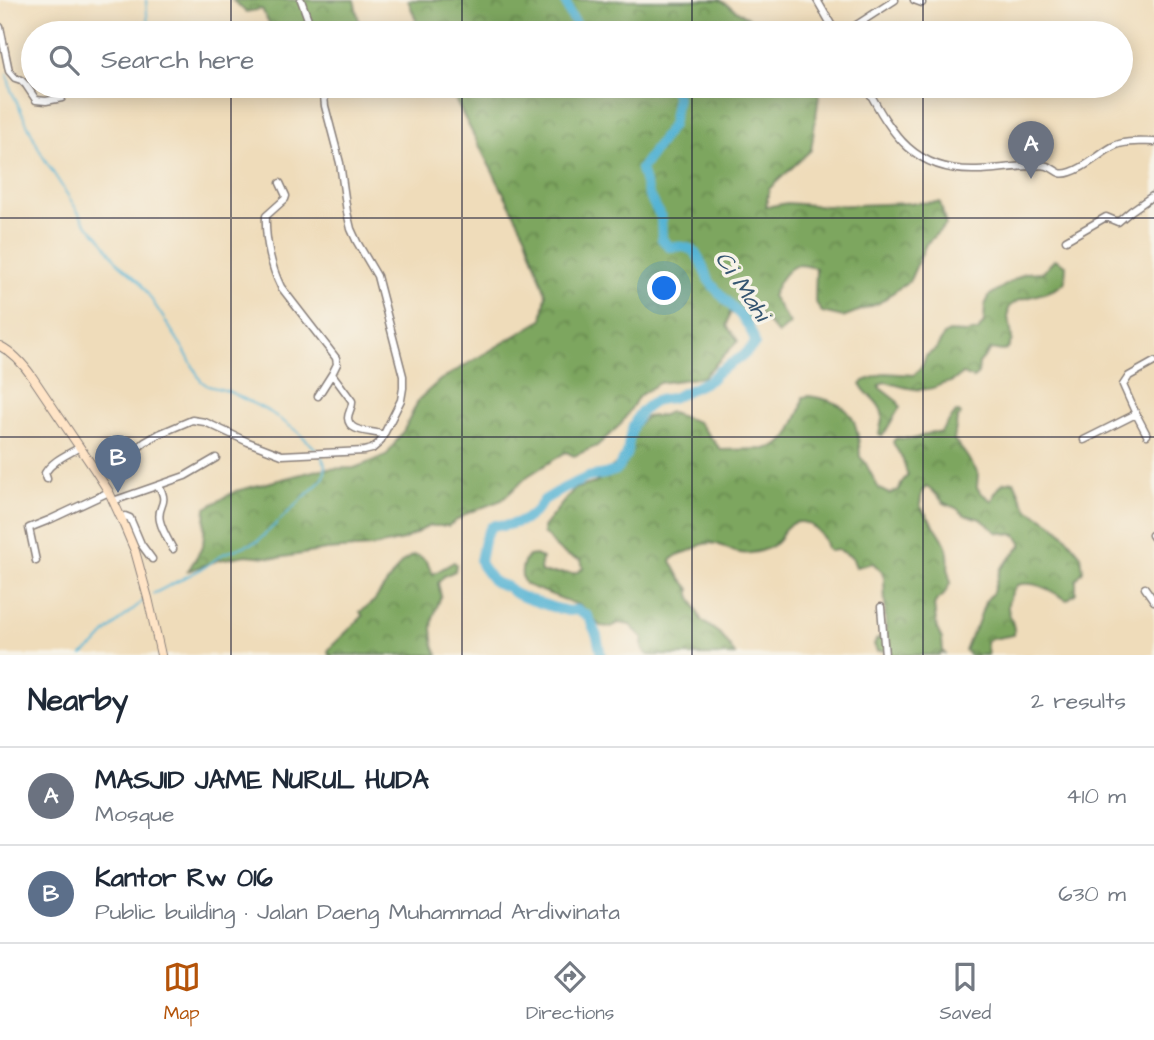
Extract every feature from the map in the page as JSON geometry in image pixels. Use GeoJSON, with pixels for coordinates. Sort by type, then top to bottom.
{"type":"FeatureCollection","features":[{"type":"Feature","properties":{"kind":"main road"},"geometry":{"type":"LineString","coordinates":[[0,346],[22,362],[109,492],[135,551],[149,598],[161,655]]}},
{"type":"Feature","properties":{"kind":"street"},"geometry":{"type":"LineString","coordinates":[[300,0],[308,21]]}},
{"type":"Feature","properties":{"kind":"street"},"geometry":{"type":"LineString","coordinates":[[817,0],[829,21]]}},
{"type":"Feature","properties":{"kind":"street"},"geometry":{"type":"LineString","coordinates":[[863,21],[895,0]]}},
{"type":"Feature","properties":{"kind":"street"},"geometry":{"type":"LineString","coordinates":[[0,27],[9,71],[21,80]]}},
{"type":"Feature","properties":{"kind":"street"},"geometry":{"type":"LineString","coordinates":[[35,98],[46,101],[62,99]]}},
{"type":"Feature","properties":{"kind":"street"},"geometry":{"type":"LineString","coordinates":[[95,470],[128,456],[159,434],[192,420],[205,422],[272,452],[289,456],[365,451],[376,445],[383,435],[401,400],[403,376],[377,276],[351,229],[340,163],[324,98]]}},
{"type":"Feature","properties":{"kind":"street"},"geometry":{"type":"LineString","coordinates":[[872,98],[880,113],[906,147],[940,166],[975,170],[1046,165],[1060,174],[1066,174],[1084,166],[1114,146],[1154,142]]}},
{"type":"Feature","properties":{"kind":"street"},"geometry":{"type":"LineString","coordinates":[[281,183],[285,199],[266,216],[272,262],[281,286],[336,358],[337,364],[318,396]]}},
{"type":"Feature","properties":{"kind":"street"},"geometry":{"type":"LineString","coordinates":[[1066,240],[1108,217],[1118,222],[1154,195]]}},
{"type":"Feature","properties":{"kind":"street"},"geometry":{"type":"LineString","coordinates":[[1147,435],[1123,384],[1129,376],[1154,362]]}},
{"type":"Feature","properties":{"kind":"street"},"geometry":{"type":"LineString","coordinates":[[332,374],[352,401],[353,406],[348,417],[350,423],[361,432],[377,432],[383,435]]}},
{"type":"Feature","properties":{"kind":"street"},"geometry":{"type":"LineString","coordinates":[[1084,440],[1136,414]]}},
{"type":"Feature","properties":{"kind":"street"},"geometry":{"type":"LineString","coordinates":[[47,479],[45,473],[48,468],[80,447]]}},
{"type":"Feature","properties":{"kind":"street"},"geometry":{"type":"LineString","coordinates":[[113,501],[185,476],[216,458]]}},
{"type":"Feature","properties":{"kind":"street"},"geometry":{"type":"LineString","coordinates":[[159,486],[164,500],[160,522],[173,548]]}},
{"type":"Feature","properties":{"kind":"street"},"geometry":{"type":"LineString","coordinates":[[36,561],[29,528],[109,492]]}},
{"type":"Feature","properties":{"kind":"street"},"geometry":{"type":"LineString","coordinates":[[121,518],[130,517],[141,544],[152,559]]}},
{"type":"Feature","properties":{"kind":"street"},"geometry":{"type":"LineString","coordinates":[[1145,588],[1154,601]]}},
{"type":"Feature","properties":{"kind":"street"},"geometry":{"type":"LineString","coordinates":[[881,607],[885,655]]}},
{"type":"Feature","properties":{"kind":"green space"},"geometry":{"type":"Polygon","coordinates":[[[232,0],[354,0],[359,21],[268,21],[262,9],[246,12],[232,0]]]}},
{"type":"Feature","properties":{"kind":"green space"},"geometry":{"type":"Polygon","coordinates":[[[408,0],[720,0],[753,21],[416,21],[408,0]]]}},
{"type":"Feature","properties":{"kind":"green space"},"geometry":{"type":"Polygon","coordinates":[[[454,98],[819,98],[811,150],[769,189],[766,207],[787,203],[826,206],[940,202],[946,225],[926,244],[910,280],[879,303],[843,317],[822,312],[815,301],[816,268],[800,265],[793,267],[782,278],[772,296],[790,324],[778,334],[759,312],[748,322],[730,312],[727,326],[738,341],[703,377],[659,383],[639,396],[621,424],[597,446],[574,456],[566,452],[528,476],[502,500],[468,513],[448,526],[429,526],[403,540],[372,547],[326,550],[278,558],[246,555],[219,560],[188,571],[203,546],[206,508],[236,491],[321,469],[354,468],[386,456],[404,430],[419,399],[440,380],[542,320],[546,294],[525,234],[454,98]]]}},
{"type":"Feature","properties":{"kind":"green space"},"geometry":{"type":"Polygon","coordinates":[[[1055,259],[1066,265],[1065,282],[1010,307],[1008,314],[1012,340],[1007,350],[991,349],[979,363],[978,374],[973,378],[963,374],[952,382],[928,389],[914,389],[885,382],[880,385],[900,407],[884,434],[879,435],[882,413],[861,385],[864,381],[885,373],[914,375],[944,335],[949,332],[978,331],[984,322],[985,305],[990,295],[1025,273],[1043,272],[1055,259]]]}},
{"type":"Feature","properties":{"kind":"green space"},"geometry":{"type":"Polygon","coordinates":[[[803,397],[834,402],[850,414],[857,431],[860,457],[879,489],[889,494],[899,490],[908,475],[893,442],[896,438],[914,439],[932,432],[940,433],[956,412],[959,412],[961,414],[957,419],[954,440],[978,473],[977,487],[980,492],[992,501],[1003,483],[1014,481],[1029,510],[1062,532],[1081,555],[1083,571],[1076,580],[1076,593],[1067,600],[1037,585],[1017,585],[1008,604],[1014,635],[987,640],[988,655],[969,655],[965,650],[985,602],[993,592],[1000,569],[1022,545],[1016,535],[997,532],[981,519],[965,515],[944,503],[926,487],[922,491],[920,505],[942,537],[948,553],[951,582],[934,605],[937,629],[946,655],[942,652],[940,655],[888,655],[885,651],[877,651],[874,645],[876,640],[886,632],[882,572],[873,563],[856,567],[852,557],[838,550],[830,551],[818,531],[801,522],[788,526],[777,543],[758,552],[738,553],[710,543],[679,554],[671,561],[690,589],[701,620],[720,634],[735,655],[649,655],[642,648],[643,638],[630,625],[619,623],[611,627],[600,626],[581,606],[524,582],[522,570],[529,556],[542,558],[542,573],[576,573],[583,568],[581,560],[567,555],[555,546],[543,533],[543,527],[574,489],[595,483],[629,455],[637,426],[646,417],[669,412],[698,422],[721,450],[765,449],[779,445],[788,437],[801,409],[803,397]]]}},
{"type":"Feature","properties":{"kind":"green space"},"geometry":{"type":"Polygon","coordinates":[[[413,555],[423,559],[433,574],[454,562],[456,564],[455,571],[444,576],[438,583],[441,596],[432,629],[438,655],[329,655],[328,651],[363,616],[360,612],[374,601],[402,562],[413,555]]]}},
{"type":"Feature","properties":{"kind":"waterway"},"geometry":{"type":"LineString","coordinates":[[146,0],[148,21]]}},
{"type":"Feature","properties":{"kind":"waterway","name":"Ci Mahi"},"geometry":{"type":"LineString","coordinates":[[565,0],[574,21]]}},
{"type":"Feature","properties":{"kind":"waterway"},"geometry":{"type":"LineString","coordinates":[[7,73],[11,90],[42,155],[86,224],[99,236],[118,263],[140,282],[201,381],[270,412],[298,432],[318,451]]}},
{"type":"Feature","properties":{"kind":"waterway","name":"Ci Mahi"},"geometry":{"type":"LineString","coordinates":[[601,655],[597,636],[588,616],[577,610],[552,607],[514,593],[508,587],[494,582],[480,561],[484,541],[491,527],[523,521],[537,510],[544,500],[564,488],[588,477],[617,470],[627,454],[633,426],[639,414],[657,400],[672,398],[710,380],[755,344],[748,326],[710,282],[694,252],[685,247],[669,247],[662,239],[661,217],[648,194],[641,169],[672,125],[677,98]]}},
{"type":"Feature","properties":{"kind":"waterway"},"geometry":{"type":"LineString","coordinates":[[153,594],[205,567],[223,554],[258,541],[323,479],[325,468],[321,456]]}},
{"type":"Feature","properties":{"kind":"waterway"},"geometry":{"type":"LineString","coordinates":[[82,655],[144,600]]}},
{"type":"Feature","properties":{"kind":"place","name":"MASJID JAME NURUL HUDA"},"geometry":{"type":"Point","coordinates":[1031,179]}},
{"type":"Feature","properties":{"kind":"place","name":"Kantor Rw 016"},"geometry":{"type":"Point","coordinates":[118,493]}}]}
